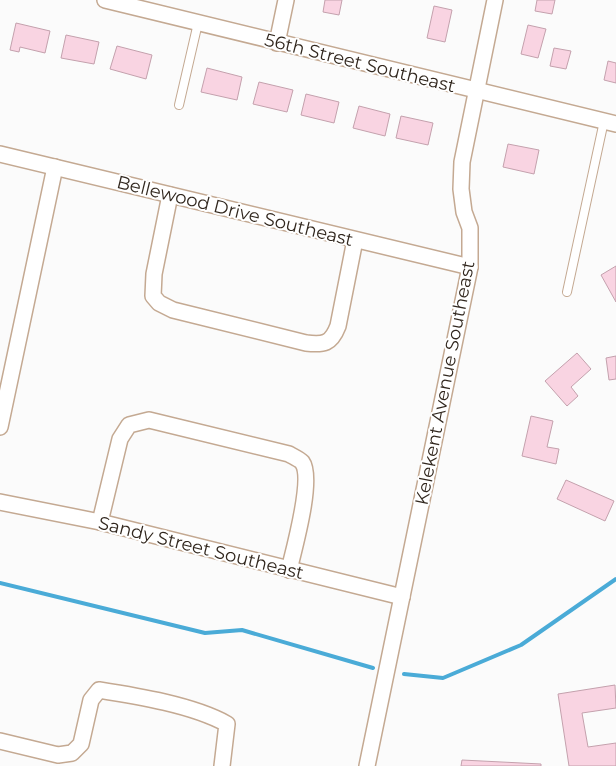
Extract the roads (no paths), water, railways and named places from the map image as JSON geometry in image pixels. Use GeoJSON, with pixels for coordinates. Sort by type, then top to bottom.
{"type":"FeatureCollection","features":[{"type":"Feature","properties":{"kind":"street","name":"56th Street Southeast"},"geometry":{"type":"LineString","coordinates":[[105,0],[610,123]]}},
{"type":"Feature","properties":{"kind":"street"},"geometry":{"type":"LineString","coordinates":[[277,42],[286,0]]}},
{"type":"Feature","properties":{"kind":"street","name":"Kelekent Avenue Southeast"},"geometry":{"type":"LineString","coordinates":[[368,766],[470,267],[470,228],[464,212],[461,189],[462,162],[495,0]]}},
{"type":"Feature","properties":{"kind":"street","name":"Bellewood Drive Southeast"},"geometry":{"type":"LineString","coordinates":[[0,154],[470,267]]}},
{"type":"Feature","properties":{"kind":"street"},"geometry":{"type":"LineString","coordinates":[[0,427],[55,167]]}},
{"type":"Feature","properties":{"kind":"street"},"geometry":{"type":"LineString","coordinates":[[170,195],[154,274],[153,296],[159,303],[173,310],[296,340],[317,344],[328,342],[334,337],[338,326],[355,240]]}},
{"type":"Feature","properties":{"kind":"street"},"geometry":{"type":"LineString","coordinates":[[100,522],[120,439],[129,424],[149,420],[289,454],[302,462],[306,473],[303,510],[289,570]]}},
{"type":"Feature","properties":{"kind":"street","name":"Sandy Street Southeast"},"geometry":{"type":"LineString","coordinates":[[0,502],[100,522],[402,597]]}},
{"type":"Feature","properties":{"kind":"street"},"geometry":{"type":"LineString","coordinates":[[0,741],[58,755],[72,753],[81,744],[91,700],[99,690],[125,694],[211,715],[227,724],[222,766]]}},
{"type":"Feature","properties":{"kind":"lane"},"geometry":{"type":"LineString","coordinates":[[179,105],[198,23]]}},
{"type":"Feature","properties":{"kind":"lane"},"geometry":{"type":"LineString","coordinates":[[567,292],[610,123]]}},
{"type":"Feature","properties":{"kind":"waterway"},"geometry":{"type":"LineString","coordinates":[[404,674],[443,678],[521,645],[616,579]]}},
{"type":"Feature","properties":{"kind":"waterway"},"geometry":{"type":"LineString","coordinates":[[0,583],[205,633],[242,630],[373,668]]}}]}
